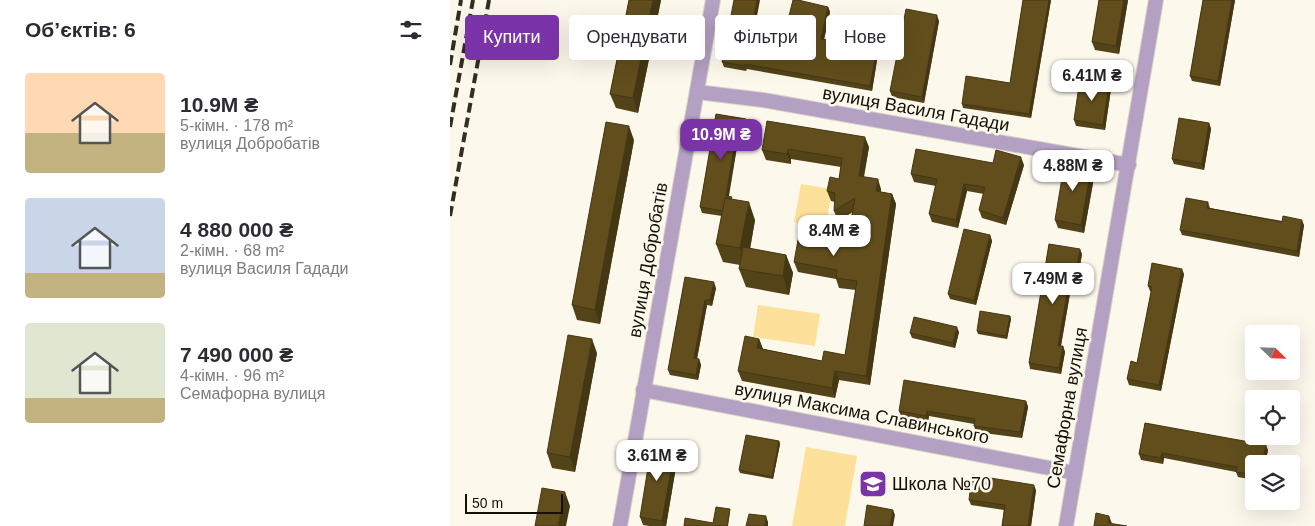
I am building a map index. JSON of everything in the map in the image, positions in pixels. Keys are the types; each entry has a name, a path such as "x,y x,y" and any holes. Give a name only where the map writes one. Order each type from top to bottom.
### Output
{"street":[{"name":"вулиця Добробатів","path":"620,526 713,0"},
{"name":"Семафорна вулиця","path":"1066,526 1156,0"},
{"name":"вулиця Василя Гадади","path":"697,92 763,100 1129,165"},
{"name":"вулиця Максима Славинського","path":"643,390 1074,472"}],"shaded area":[{"path":"801,184 832,189 826,227 794,222"},
{"path":"758,305 820,314 815,346 753,337"},
{"path":"806,447 857,456 845,526 792,526"}],"building":[{"path":"629,0 653,0 650,15 626,15"},
{"path":"734,0 757,0 754,15 731,15"},
{"path":"793,0 828,7 821,39 826,40 826,60 875,60 870,86 745,64 745,66 722,62 722,60 816,60 816,15 789,15"},
{"path":"1023,0 1049,0 1029,114 962,104 966,76 1010,83"},
{"path":"1099,0 1124,0 1116,46 1092,42"},
{"path":"1203,0 1232,0 1218,81 1190,76"},
{"path":"906,9 937,15 922,97 890,91 896,60 904,60 904,19"},
{"path":"617,60 641,60 633,98 610,94"},
{"path":"1080,79 1109,84 1103,125 1074,120"},
{"path":"716,114 746,119 742,137 736,136 726,196 732,197 731,199 725,198 723,211 700,207"},
{"path":"1179,118 1209,123 1202,164 1172,159"},
{"path":"767,121 865,137 859,176 878,179 876,191 892,194 866,376 835,371 832,388 738,371 745,336 759,339 757,348 822,361 824,351 845,355 857,281 836,278 837,270 794,262 798,240 840,248 841,243 847,244 855,198 834,211 835,193 827,191 830,177 839,179 842,158 788,149 787,154 762,150"},
{"path":"606,122 629,126 595,310 572,305"},
{"path":"916,149 993,163 996,150 1021,157 1003,218 979,210 985,187 964,184 956,220 929,214 937,179 911,174"},
{"path":"1065,160 1092,164 1081,225 1055,220"},
{"path":"725,198 749,202 740,248 716,244"},
{"path":"1186,198 1208,202 1207,208 1282,222 1283,216 1302,220 1297,251 1180,230"},
{"path":"964,229 990,235 974,300 948,294"},
{"path":"1049,244 1080,249 1076,272 1071,271 1058,346 1063,346 1059,368 1029,363"},
{"path":"743,247 786,255 783,276 739,269"},
{"path":"1152,263 1182,269 1159,385 1127,379 1131,361 1137,363 1152,287 1148,286"},
{"path":"685,277 714,282 710,300 705,300 694,358 699,359 696,375 668,370"},
{"path":"980,311 1010,316 1006,336 977,331"},
{"path":"914,317 957,327 953,343 910,333"},
{"path":"568,335 592,339 570,457 547,453"},
{"path":"904,380 1026,401 1020,432 974,426 975,419 927,411 926,416 899,411"},
{"path":"1145,423 1245,441 1245,445 1266,445 1264,455 1245,455 1245,474 1236,472 1237,467 1162,453 1161,458 1139,454"},
{"path":"746,435 779,441 772,477 739,470"},
{"path":"652,443 675,447 662,521 640,517"},
{"path":"972,475 1034,485 1028,526 1002,526 1005,505 969,500"},
{"path":"542,488 565,492 558,526 535,526"},
{"path":"867,505 893,510 890,526 864,526"},
{"path":"716,507 730,509 727,526 684,526 685,518 713,523"},
{"path":"1096,513 1109,516 1108,523 1127,526 1094,526"},
{"path":"749,514 766,516 765,526 746,526"}],"railway":[{"path":"450,65 461,0"},
{"path":"450,127 473,0"},
{"path":"450,216 489,0"}],"place":[{"name":"Школа №70","path":"873,484"}]}
